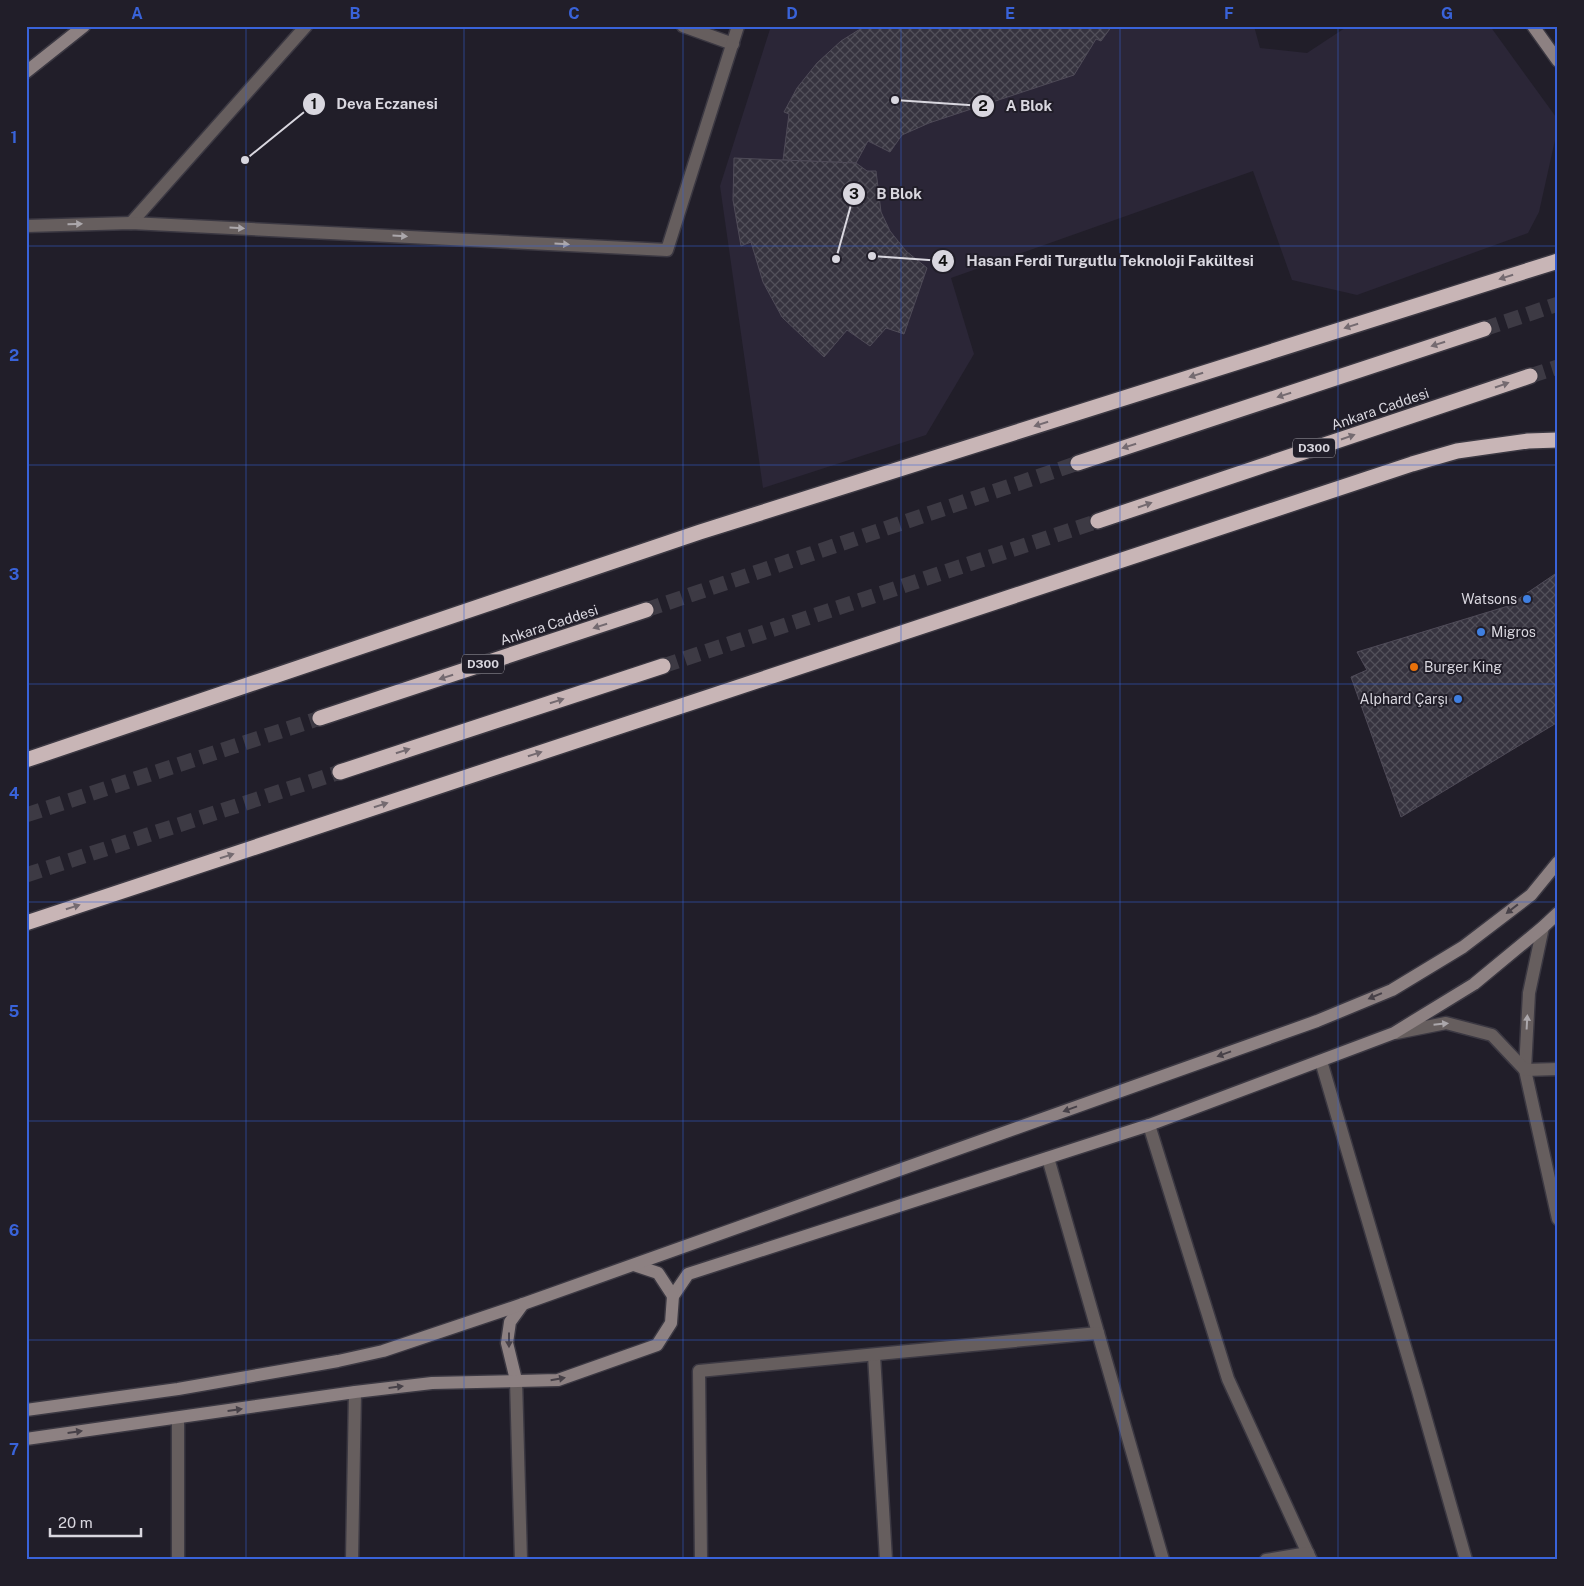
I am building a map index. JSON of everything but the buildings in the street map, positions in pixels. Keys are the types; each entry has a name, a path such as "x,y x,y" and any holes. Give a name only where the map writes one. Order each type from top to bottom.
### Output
{"highway":[{"path":"26,760 700,532 1556,260"},
{"path":"1078,463 1484,329"},
{"name":"Ankara Caddesi","path":"1098,521 1530,376"},
{"path":"26,923 1412,464 1457,451 1528,441 1558,440"},
{"name":"Ankara Caddesi","path":"320,718 646,610"},
{"path":"340,772 663,666"}],"main road":[{"path":"26,72 84,26"},
{"path":"1534,26 1558,61"},
{"path":"1530,895 1558,862"},
{"path":"26,1410 178,1389 338,1361 383,1351 634,1265 1317,1021 1400,985 1463,947 1530,895 1558,867"},
{"path":"26,1439 355,1392 432,1383 558,1380 657,1344 671,1323 673,1296 688,1274 1149,1125 1394,1033 1474,984 1558,913"},
{"path":"634,1265 658,1273 673,1296"},
{"path":"516,1380 507,1343 510,1322 523,1304"}],"street":[{"path":"131,223 306,26"},
{"path":"683,26 733,44"},
{"path":"26,226 131,223 667,250 738,26"},
{"path":"1543,927 1529,993 1525,1070 1558,1219"},
{"path":"1394,1033 1446,1022 1492,1035 1525,1070"},
{"path":"1321,1061 1416,1382 1466,1560"},
{"path":"1525,1070 1558,1068"},
{"path":"1149,1125 1228,1379 1310,1556 1266,1560"},
{"path":"1048,1158 1163,1560"},
{"path":"702,1560 699,1371 1098,1333"},
{"path":"874,1355 886,1560"},
{"path":"516,1380 521,1560"},
{"path":"352,1560 355,1392"},
{"path":"178,1418 178,1560"}],"shaded area":[{"path":"771,26 1254,26 1260,48 1307,53 1348,26 1490,26 1556,117 1555,140 1539,212 1528,233 1357,295 1292,280 1253,171 951,278 974,354 926,435 763,488 720,186"}],"tunnel":[{"path":"1484,329 1558,304"},
{"path":"1530,376 1558,367"},
{"path":"646,610 1078,463"},
{"path":"663,666 1098,521"},
{"path":"26,815 320,718"},
{"path":"26,875 340,772"}],"place":[{"name":"A Blok","path":"895,100"},
{"name":"Deva Eczanesi","path":"245,160"},
{"name":"Hasan Ferdi Turgutlu Teknoloji Fakültesi","path":"872,256"},
{"name":"B Blok","path":"836,259"},
{"name":"Watsons","path":"1527,599"},
{"name":"Migros","path":"1481,632"},
{"name":"Burger King","path":"1414,667"},
{"name":"Alphard Çarşı","path":"1458,699"}]}
